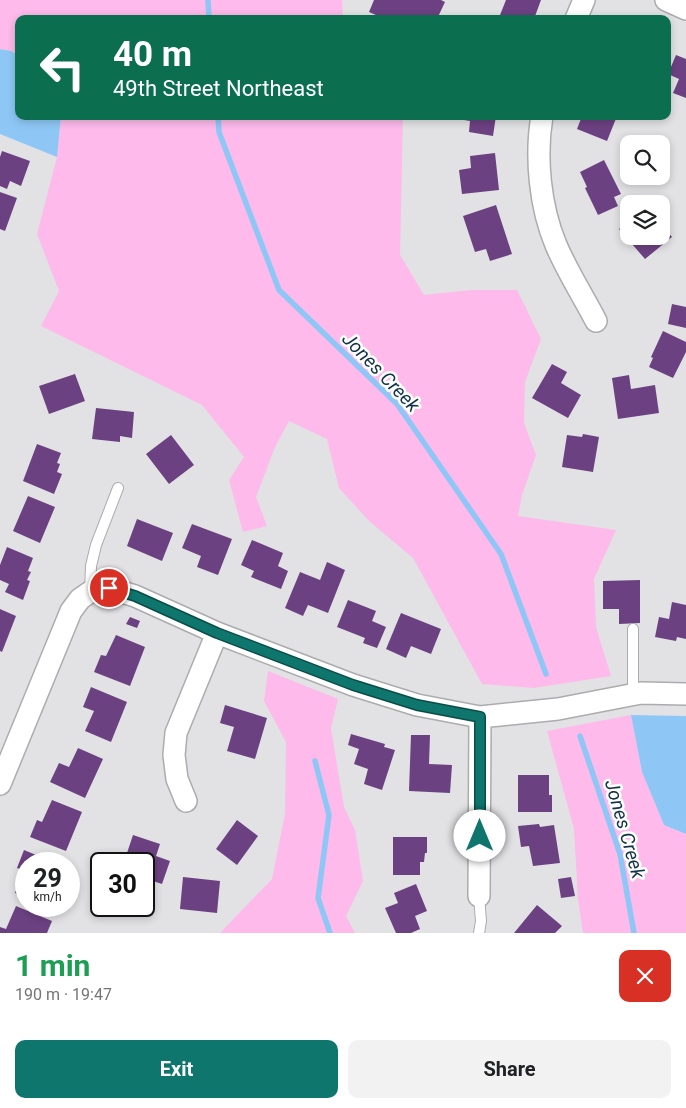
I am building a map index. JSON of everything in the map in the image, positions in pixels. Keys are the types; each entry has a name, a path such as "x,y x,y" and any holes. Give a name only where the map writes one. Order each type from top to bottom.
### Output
{"street":[{"path":"578,15 584,0"},
{"path":"666,0 686,9"},
{"path":"541,120 539,173 544,203 556,245 596,321"},
{"path":"0,784 71,611 80,599 90,592 109,588 135,596 217,633 353,685 417,705 480,717 558,709 640,693 686,694"},
{"path":"186,801 177,778 174,755 176,733 217,633"},
{"path":"479,896 480,717"}],"lane":[{"path":"90,592 91,566 96,545 118,488"},
{"path":"633,629 633,694"},
{"path":"479,896 481,921 479,933"}],"shaded area":[{"path":"0,0 342,0 343,15 15,15 15,54 0,49"},
{"path":"61,120 403,120 400,255 424,295 472,290 517,290 541,339 525,382 524,423 536,455 522,495 518,516 616,530 594,579 596,627 611,676 534,688 482,684 413,558 369,521 339,488 327,439 289,421 275,447 256,497 267,526 243,532 229,480 244,457 202,405 41,326 59,291 37,234 57,157"},
{"path":"268,671 338,699 331,728 344,807 355,830 363,881 346,916 355,933 220,933 272,879 285,814 286,742 264,701"},
{"path":"631,715 642,772 664,825 686,834 686,933 583,933 578,899 574,829 547,731"}],"water":[{"path":"0,49 15,54 15,120 61,120 57,157 0,134"},
{"path":"631,715 686,716 686,834 664,825 642,772"}],"building":[{"path":"374,0 441,0 445,2 439,15 376,15 369,12"},
{"path":"506,0 541,0 535,15 500,15"},
{"path":"676,55 686,59 686,98 673,93 679,79 671,75 671,67"},
{"path":"464,120 495,120 493,136 469,132 470,121"},
{"path":"580,120 615,120 607,141 577,129"},
{"path":"2,151 30,161 21,186 10,181 7,189 0,186 0,157"},
{"path":"495,153 499,190 462,194 459,170 471,168 470,156"},
{"path":"604,160 621,194 614,197 618,206 598,215 585,188 587,187 580,172"},
{"path":"0,192 17,198 5,231 0,229"},
{"path":"496,205 512,254 490,261 486,249 475,252 463,216"},
{"path":"633,245 662,245 645,259"},
{"path":"672,304 686,307 686,328 668,324"},
{"path":"663,331 686,342 686,352 673,378 649,367 653,358 651,357"},
{"path":"552,364 567,372 561,383 581,395 568,418 532,398"},
{"path":"75,374 85,401 49,414 39,386"},
{"path":"629,375 631,389 655,385 659,413 618,419 612,378"},
{"path":"96,408 134,412 132,438 120,436 120,442 92,439"},
{"path":"583,434 599,437 593,472 562,467 567,435 582,437"},
{"path":"171,435 194,465 169,484 146,454"},
{"path":"37,444 61,453 57,463 60,464 57,472 62,474 54,494 23,481"},
{"path":"28,496 55,507 40,543 13,531"},
{"path":"137,519 173,533 162,561 127,546"},
{"path":"192,524 232,539 218,575 197,567 201,556 182,548"},
{"path":"252,540 283,553 278,566 288,571 281,589 251,577 254,571 241,565"},
{"path":"7,547 33,558 28,571 31,572 27,580 30,581 23,600 5,592 9,584 0,580 0,565"},
{"path":"327,562 345,570 328,613 308,605 303,616 285,608 300,572 320,580"},
{"path":"640,580 640,623 619,624 619,609 603,609 603,581"},
{"path":"348,600 376,611 372,621 386,627 377,648 363,643 365,638 337,627"},
{"path":"672,602 686,605 686,639 677,637 676,641 655,637 659,617 669,619"},
{"path":"0,609 16,616 2,652 0,651"},
{"path":"401,613 441,629 431,654 411,646 406,658 386,649"},
{"path":"130,617 140,621 137,628 126,624"},
{"path":"116,635 145,647 130,686 94,672 101,655 106,656"},
{"path":"91,687 127,702 111,742 85,731 94,711 83,707"},
{"path":"225,705 267,718 255,759 227,751 234,727 220,723"},
{"path":"351,734 385,744 384,747 395,750 382,790 364,784 368,769 354,764 359,749 348,745"},
{"path":"411,735 430,735 429,764 452,765 450,793 409,791"},
{"path":"78,748 103,759 85,798 50,782 59,763 69,767"},
{"path":"518,775 549,775 549,795 552,795 552,812 518,812"},
{"path":"52,800 82,812 66,851 30,837 37,820 42,822"},
{"path":"237,820 258,836 237,865 216,849"},
{"path":"539,824 540,827 554,825 560,863 533,866 529,846 521,847 518,826"},
{"path":"133,835 160,844 156,856 170,861 162,884 155,882 155,852 127,852"},
{"path":"393,837 427,837 427,853 425,853 424,862 420,862 420,875 393,875"},
{"path":"183,877 220,881 217,913 180,909"},
{"path":"571,877 575,896 561,898 558,879"},
{"path":"416,884 427,911 415,916 420,929 411,933 396,933 385,908 398,903 394,893"},
{"path":"537,905 562,926 555,933 514,933"},
{"path":"15,908 15,917 42,917 52,921 47,933 0,933 0,927 6,929"}],"waterway":[{"name":"Jones Creek","path":"208,0 209,15"},
{"name":"Jones Creek","path":"218,120 219,132 279,290 397,404 501,554 546,674"},
{"name":"Jones Creek","path":"580,736 620,854 634,933"},
{"path":"315,761 329,815 318,898 330,933"}],"route":[{"path":"109,588 135,596 217,633 353,685 417,705 480,717 480,836"}]}
